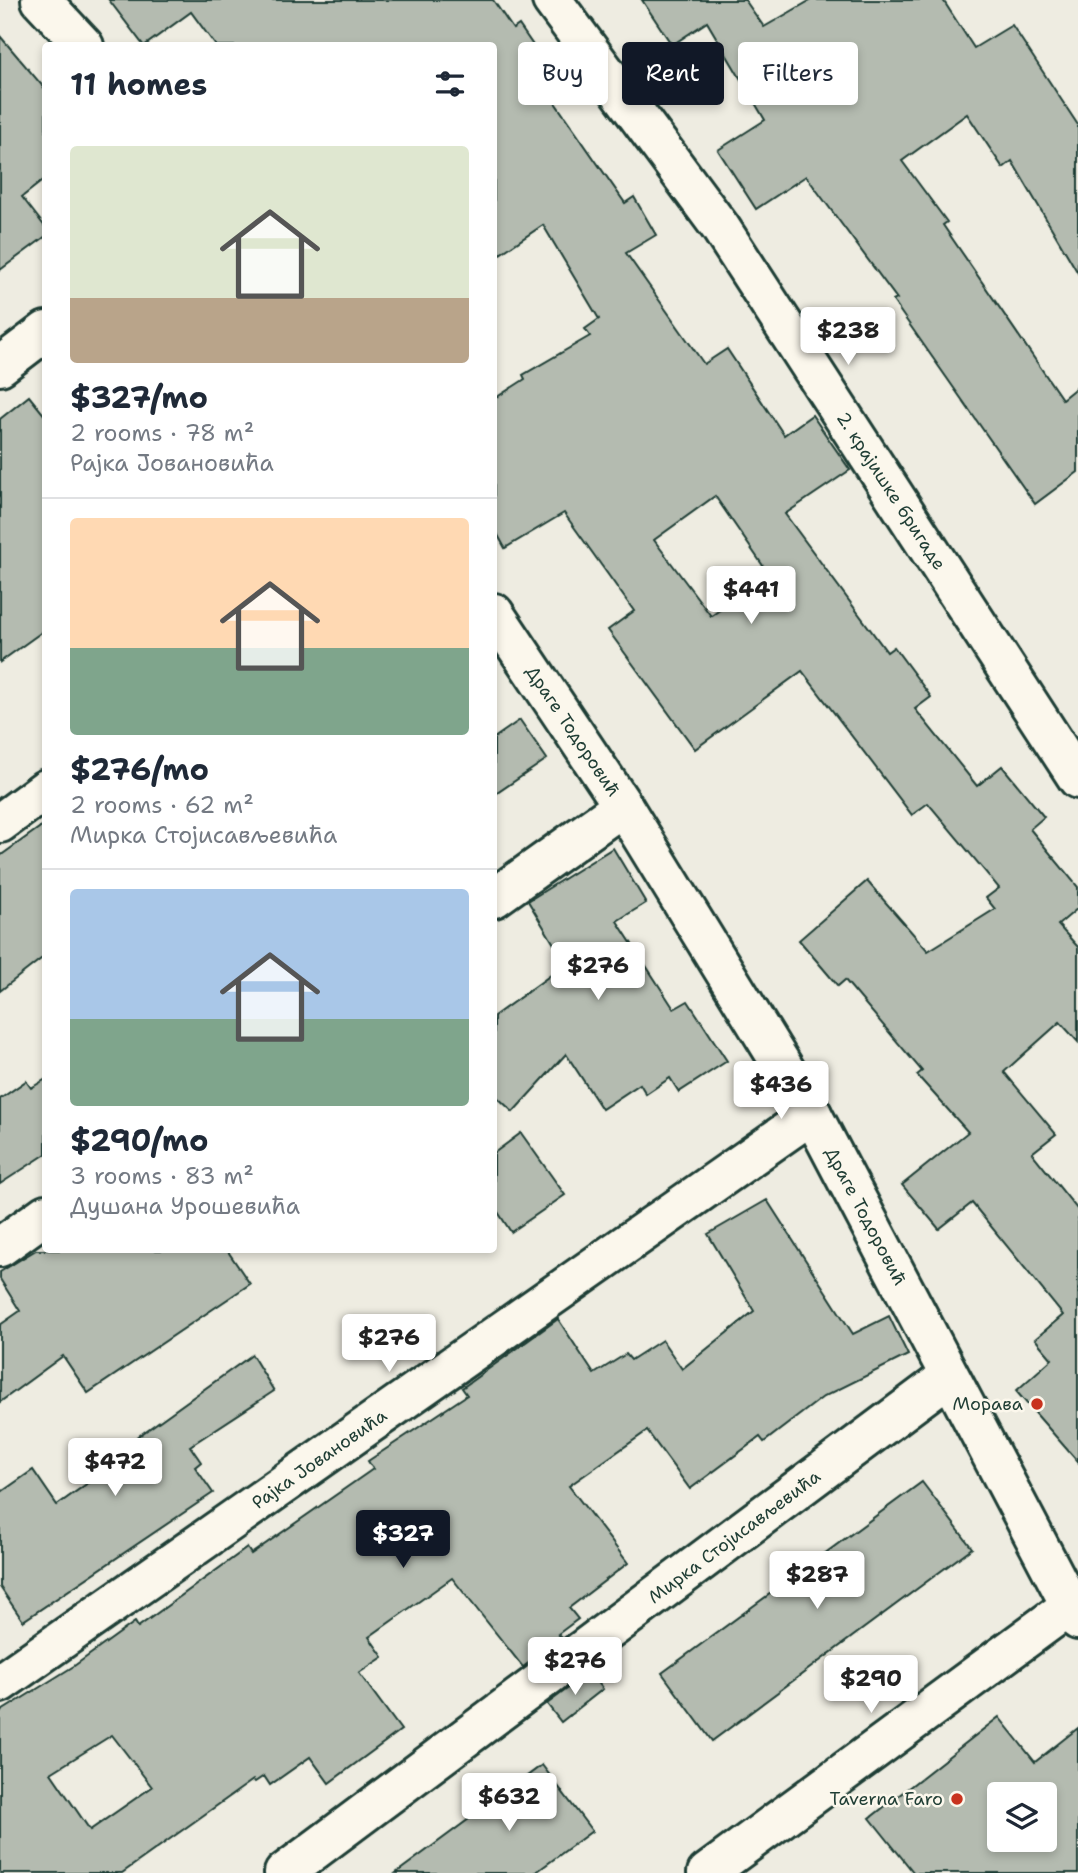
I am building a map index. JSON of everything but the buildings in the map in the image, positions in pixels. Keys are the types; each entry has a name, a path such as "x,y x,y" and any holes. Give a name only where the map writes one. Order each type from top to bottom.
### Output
{"street":[{"path":"41,0 80,42"},
{"name":"2. крајишке бригаде","path":"552,0 720,228 1078,779"},
{"path":"0,366 42,334"},
{"name":"Драге Тодоровић","path":"497,617 623,806 812,1114 1074,1613"},
{"path":"0,823 42,792"},
{"path":"497,896 623,806"},
{"name":"Рајка Јовановића","path":"0,1683 812,1114"},
{"path":"0,1247 42,1217"},
{"name":"Мирка Стојисављевића","path":"284,1873 948,1377"},
{"path":"707,1873 1074,1613"}],"place":[{"name":"Морава","path":"1037,1404"},
{"name":"Taverna Faro","path":"957,1799"}]}
